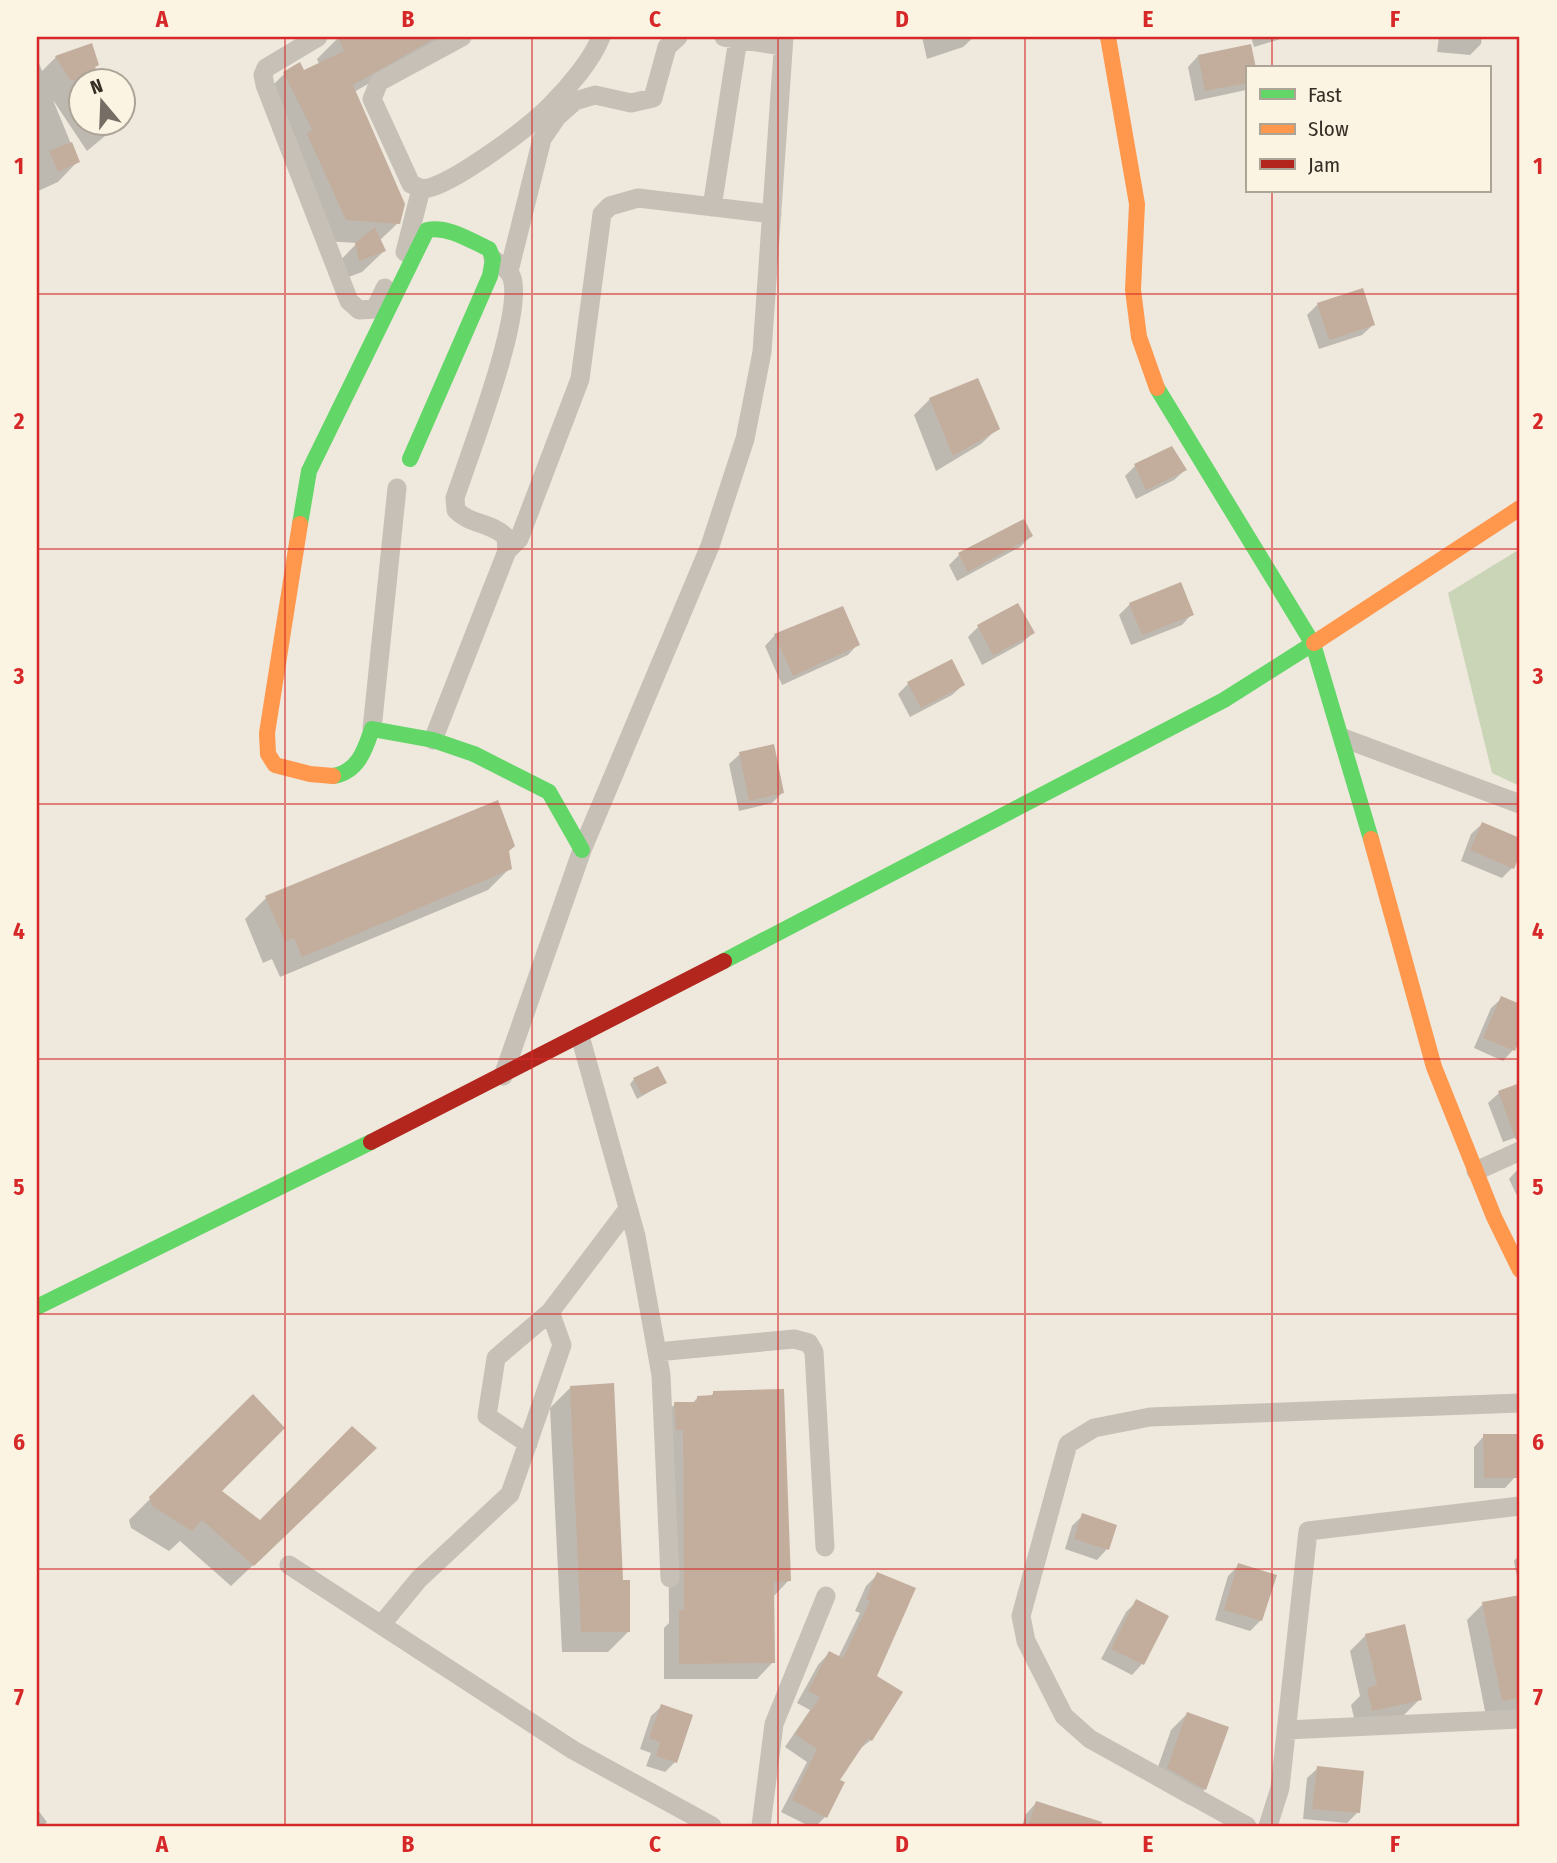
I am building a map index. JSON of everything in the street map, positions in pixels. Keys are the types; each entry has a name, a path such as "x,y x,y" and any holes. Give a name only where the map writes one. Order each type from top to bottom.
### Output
{"street":[{"path":"318,37 266,68 263,75 349,301 359,310 375,309 405,252 421,189"},
{"path":"462,37 379,82 373,90 372,99 411,184 421,189 432,187 454,175 527,127 562,93 601,37"},
{"path":"410,459 490,276 501,265 542,139 557,117 575,101 595,95 631,103 653,98 667,47 678,37"},
{"path":"1108,37 1137,204 1133,290 1139,337 1158,391 1313,644 1343,738 1434,1067 1520,1270"},
{"path":"503,1076 582,850 710,546 745,439 762,352 784,41 731,38 712,207"},
{"path":"507,551 519,540 580,379 602,214 610,206 638,198 772,214"},
{"path":"397,488 372,729 358,764 348,772 327,779 275,765 268,754 267,733 309,471 427,230 449,230 489,249 513,281 508,337 455,498 456,510 464,519 499,530 506,537 507,551 432,740"},
{"path":"37,1307 503,1076 1224,700 1520,508"},
{"path":"372,729 432,740 474,754 549,792 582,850"},
{"path":"1343,738 1520,804"},
{"path":"580,1036 628,1209 661,1375 670,1577"},
{"path":"1476,1171 1520,1151"},
{"path":"528,1444 487,1416 496,1358 550,1312 628,1209"},
{"path":"381,1625 419,1579 510,1494 562,1345 550,1312"},
{"path":"657,1352 794,1339 809,1343 814,1352 825,1547"},
{"path":"1247,1826 1090,1739 1064,1716 1050,1693 1026,1641 1021,1616 1068,1444 1094,1428 1150,1417 1520,1403"},
{"path":"1268,1826 1280,1788 1308,1531 1520,1506"},
{"path":"289,1565 573,1750 712,1826"},
{"path":"761,1826 774,1724 826,1596"},
{"path":"1286,1730 1520,1719"}],"green space":[{"path":"1520,549 1520,786 1492,773 1448,593"}],"building":[{"path":"338,37 437,37 353,85 405,204 400,224 346,220 307,134 312,129 283,72 300,62 304,70 344,51"},
{"path":"92,43 99,65 66,66 66,74 55,56"},
{"path":"1251,44 1256,66 1246,66 1246,83 1205,91 1198,55"},
{"path":"72,142 80,162 58,172 49,151"},
{"path":"375,227 386,251 359,261 355,243"},
{"path":"1363,288 1375,325 1329,340 1317,303"},
{"path":"978,378 1000,429 953,456 929,398"},
{"path":"1172,446 1187,470 1146,490 1134,464"},
{"path":"1024,519 1033,536 968,572 958,553"},
{"path":"1181,582 1194,615 1142,635 1129,603"},
{"path":"1018,603 1035,633 993,655 977,625"},
{"path":"843,606 860,645 793,676 774,634"},
{"path":"952,659 965,685 921,708 907,682"},
{"path":"774,744 784,793 749,801 739,752"},
{"path":"498,800 515,846 509,851 512,869 302,957 294,938 285,942 265,896"},
{"path":"1482,822 1520,838 1520,854 1514,869 1470,850"},
{"path":"1501,996 1520,1004 1520,1039 1515,1051 1483,1038"},
{"path":"658,1066 667,1083 642,1095 633,1078"},
{"path":"1520,1083 1520,1139 1516,1140 1498,1091"},
{"path":"614,1383 623,1580 630,1580 630,1632 581,1632 570,1386"},
{"path":"784,1389 791,1581 774,1582 775,1663 679,1664 679,1610 684,1610 683,1430 676,1430 674,1402 697,1402 697,1396 713,1395 713,1391"},
{"path":"253,1394 285,1428 222,1491 260,1520 352,1426 377,1448 254,1566 202,1520 192,1531 152,1506 149,1497"},
{"path":"1483,1434 1517,1434 1517,1478 1484,1478"},
{"path":"1082,1513 1117,1525 1109,1550 1074,1539"},
{"path":"1238,1563 1277,1575 1262,1621 1224,1610"},
{"path":"877,1572 916,1588 877,1676 903,1692 872,1741 868,1738 840,1780 845,1782 827,1818 792,1800 817,1749 795,1734 820,1697 808,1691 829,1651 843,1658 870,1601 866,1599"},
{"path":"1520,1595 1520,1698 1502,1701 1482,1602"},
{"path":"1136,1599 1169,1616 1144,1665 1111,1649"},
{"path":"1405,1624 1422,1700 1372,1711 1367,1688 1377,1685 1365,1634"},
{"path":"661,1704 693,1715 677,1763 656,1756 660,1742 649,1738"},
{"path":"1187,1712 1229,1727 1206,1790 1167,1768"},
{"path":"1317,1766 1364,1771 1360,1813 1312,1809"},
{"path":"1036,1801 1102,1822 1101,1826 1028,1826"}],"traffic: fast":[{"path":"300,524 309,471 427,230 443,230 489,249 493,259 490,276 410,459"},
{"path":"1157,388 1313,644 1371,839"},
{"path":"724,961 1224,700 1314,643"},
{"path":"333,776 349,770 359,759 372,729 433,740 474,754 549,792 582,850"},
{"path":"37,1307 371,1142"}],"traffic: slow":[{"path":"1108,37 1137,204 1133,290 1139,337 1157,388"},
{"path":"1314,643 1520,508"},
{"path":"300,524 267,733 268,754 275,765 310,774 333,776"},
{"path":"1371,839 1434,1067 1494,1217 1520,1270"}],"traffic: jam":[{"path":"371,1142 724,961"}]}
